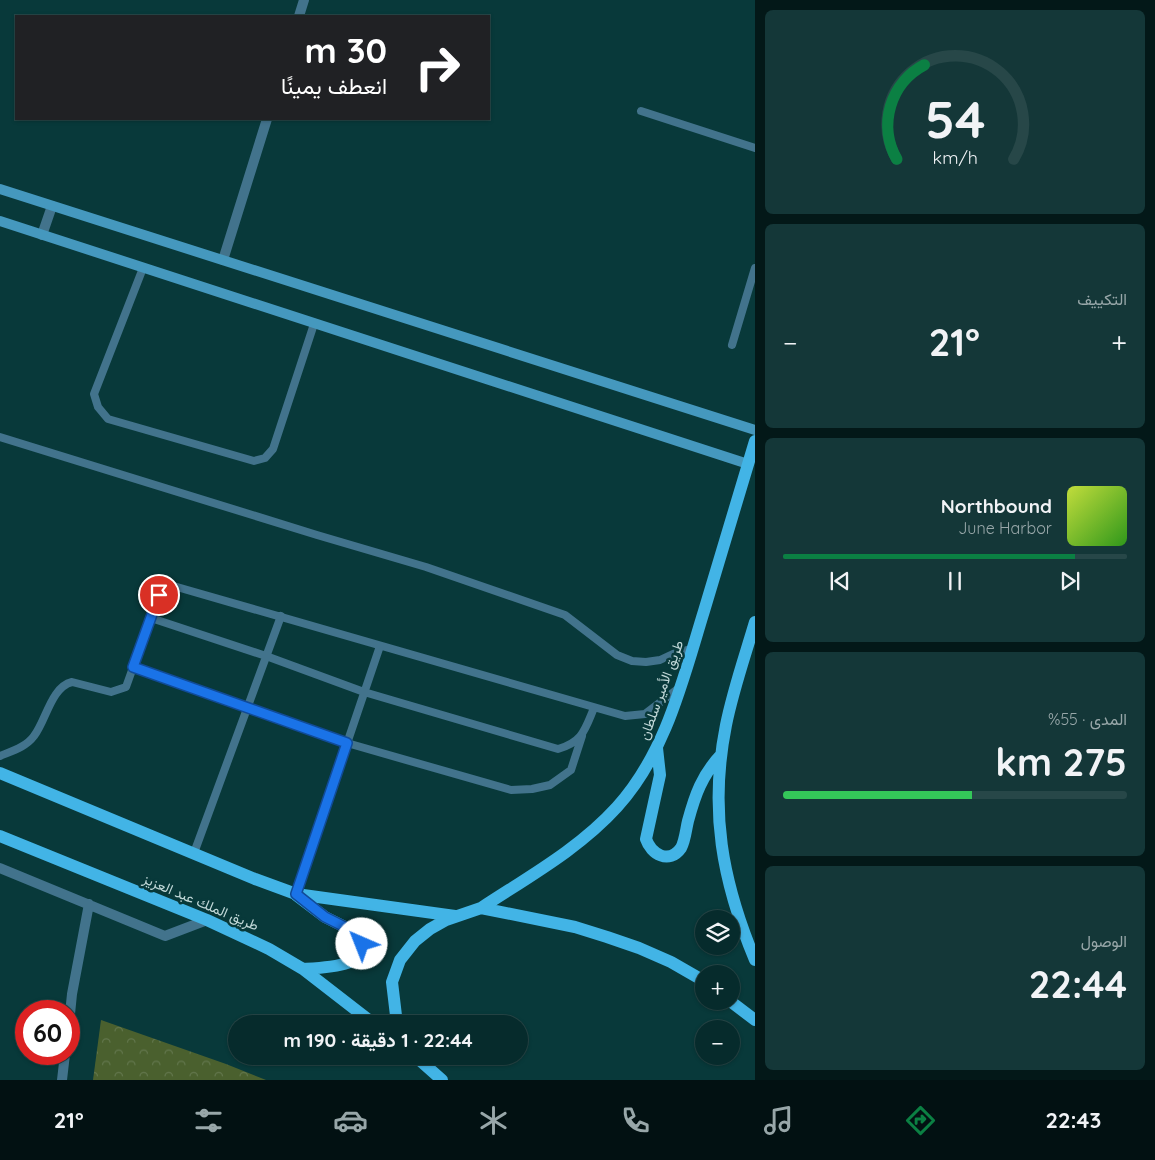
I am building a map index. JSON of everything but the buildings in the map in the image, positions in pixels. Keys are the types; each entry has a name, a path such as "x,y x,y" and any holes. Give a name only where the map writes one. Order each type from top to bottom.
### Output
{"main road":[{"name":"طريق الأمير سلطان","path":"481,908 566,852 593,831 618,806 639,778 657,748 681,687 755,441"},
{"path":"755,622 734,694 721,756 719,804 720,836 727,876 737,915 755,960"},
{"path":"657,748 660,775 646,838 649,848 656,854 666,856 675,854 682,846 698,786 706,772 721,756"},
{"path":"0,774 255,879 296,894 455,916"},
{"name":"طريق الملك عبد العزيز","path":"0,836 207,920 269,949 302,969 362,1015"},
{"path":"296,894 325,917 359,934 362,944 361,953 354,961 336,966 302,969"},
{"path":"396,1015 392,982 400,960 414,941 446,920 481,908 575,927 607,937 671,962 695,976"},
{"path":"740,1009 755,1020"},
{"path":"424,1065 442,1080"}],"street":[{"path":"299,15 304,0"},
{"path":"222,260 267,120"},
{"path":"0,189 755,430"},
{"path":"42,235 52,206"},
{"path":"0,221 748,464"},
{"path":"0,868 165,936 207,920"},
{"path":"73,1000 89,904"},
{"path":"62,1080 64,1065"}],"lane":[{"path":"641,111 755,148"},
{"path":"144,268 94,394 98,407 108,419 254,461 265,458 273,449 314,324"},
{"path":"732,345 755,268"},
{"path":"0,437 426,567 565,615 617,655 632,662 660,660 675,653 692,649"},
{"path":"0,756 18,749 34,736 56,695 67,683 72,682 111,692 126,687 159,595 165,586 170,584 625,716 645,714 681,687"},
{"path":"194,853 281,616"},
{"path":"151,618 266,656 364,692 558,749 569,746 582,736"},
{"path":"296,894 380,646"},
{"path":"133,667 347,743 511,790 532,789 550,785 571,770 582,736 594,708"}],"green space":[{"path":"101,1020 266,1080 93,1080"}],"route":[{"path":"159,595 133,667 347,743 296,894 325,917 359,934 362,944"}]}
